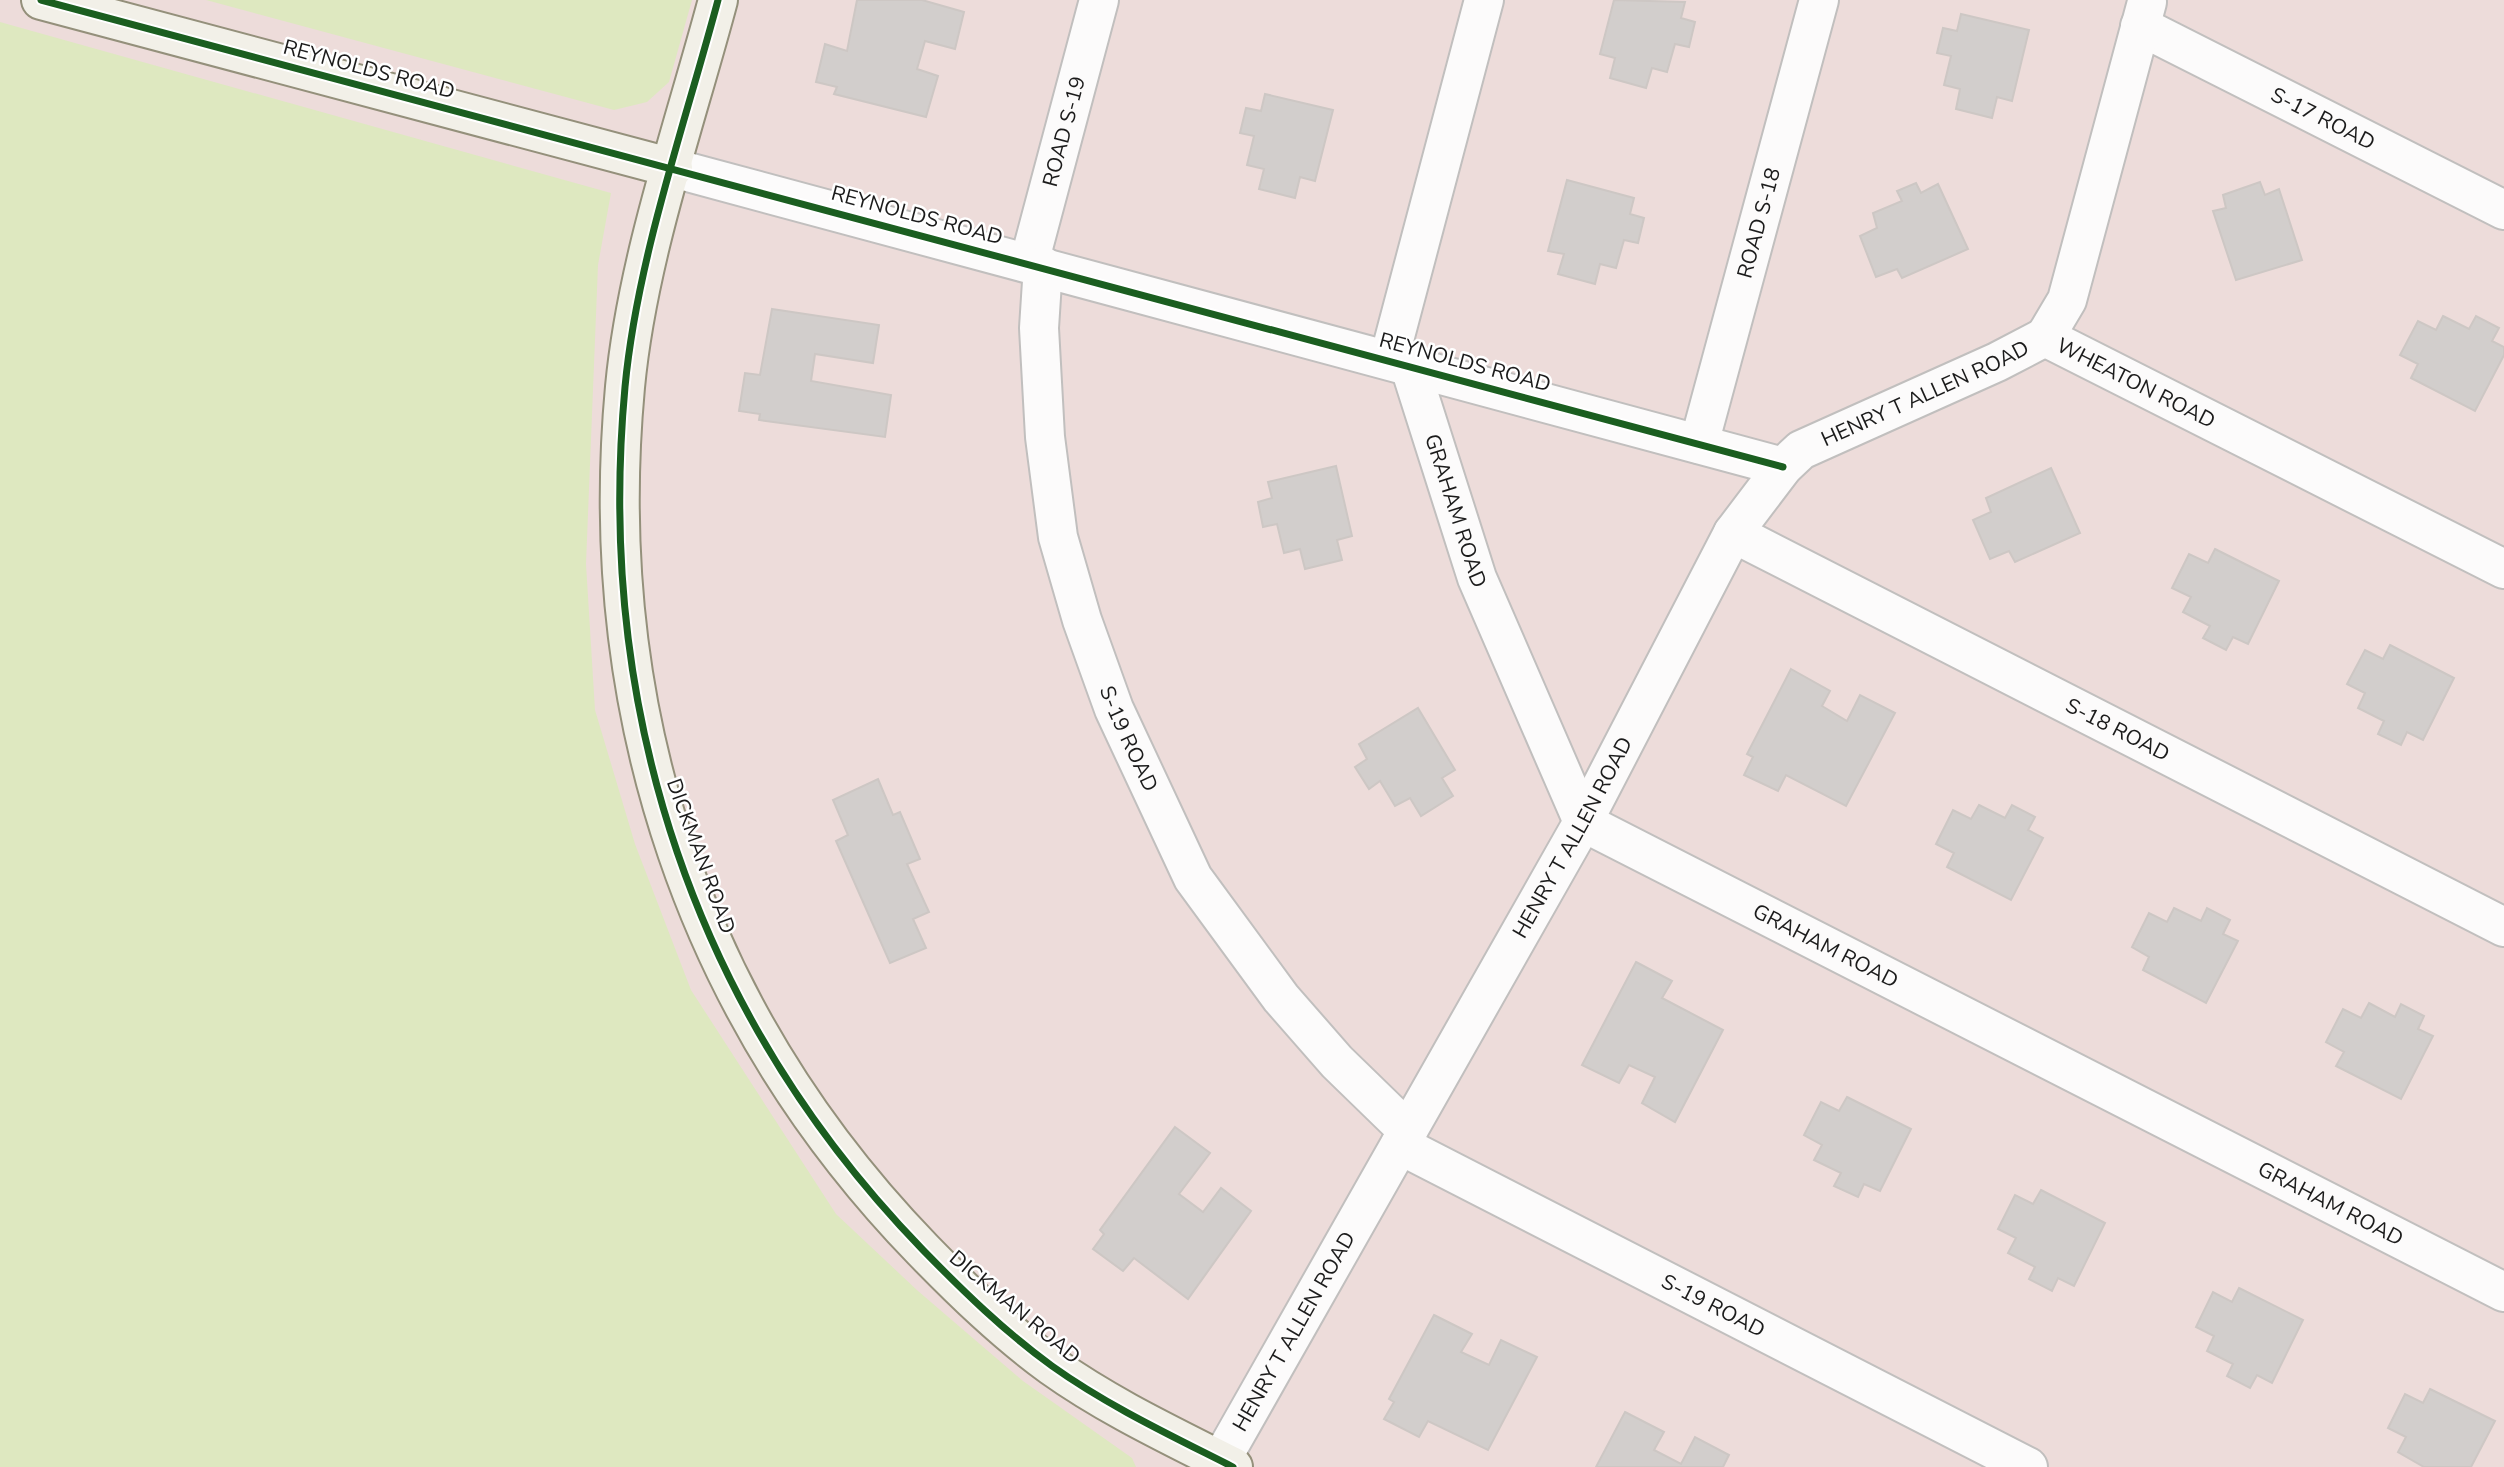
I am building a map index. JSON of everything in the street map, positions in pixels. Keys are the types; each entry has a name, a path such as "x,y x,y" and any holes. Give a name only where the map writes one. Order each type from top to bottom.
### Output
{"street":[{"name":"REYNOLDS ROAD","path":"41,0 1783,467"},
{"name":"DICKMAN ROAD","path":"718,0 644,273 625,383 618,493 622,604 638,713 665,821 704,924 752,1024 813,1121 884,1210 964,1292 1052,1366 1224,1465"},
{"name":"ROAD S-19","path":"1036,265 1099,0"},
{"path":"1399,362 1484,0"},
{"name":"ROAD S-18","path":"1699,444 1819,0"},
{"name":"S-17 ROAD","path":"2144,13 2504,210"},
{"name":"WHEATON ROAD","path":"2144,13 2067,300 2045,337 2504,569"},
{"name":"S-19 ROAD","path":"1036,265 1045,438 1058,537 1082,620 1114,709 1193,878 1281,998 1404,1138 2028,1467"},
{"name":"HENRY T ALLEN ROAD","path":"1224,1465 1404,1138 1583,822 1733,533 1783,467 1801,450 1997,362 2045,337"},
{"name":"GRAHAM ROAD","path":"1399,362 1477,578 1583,822 2504,1292"},
{"name":"S-18 ROAD","path":"1733,533 2504,928"}],"shaded area":[{"path":"0,0 2504,0 2504,1467 0,1467"}],"green space":[{"path":"206,0 692,0 669,82 647,102 614,110"},
{"path":"0,22 611,193 598,265 586,564 595,710 635,844 691,990 836,1214 918,1291 1023,1381 1132,1458 1136,1467 0,1467"}],"building":[{"path":"857,0 922,0 964,12 955,49 925,41 917,69 938,76 926,117 834,94 837,87 816,82 825,44 847,51"},
{"path":"1614,0 1685,2 1681,18 1695,22 1689,47 1675,44 1667,72 1652,68 1646,88 1610,78 1615,58 1600,54"},
{"path":"1961,14 2029,30 2012,101 1997,97 1992,118 1956,109 1960,89 1944,85 1951,56 1937,53 1943,28 1957,31"},
{"path":"1265,94 1333,110 1315,181 1300,177 1295,198 1259,189 1264,169 1247,165 1254,136 1240,133 1246,108 1261,111"},
{"path":"1567,180 1634,198 1630,214 1644,218 1638,243 1624,240 1616,268 1600,264 1595,284 1558,274 1564,254 1548,251"},
{"path":"2260,182 2265,195 2279,189 2302,260 2236,280 2213,211 2226,208 2223,195"},
{"path":"1916,183 1921,193 1938,184 1968,249 1902,278 1897,269 1876,277 1860,236 1877,228 1873,213 1902,201 1897,191"},
{"path":"772,309 879,325 873,363 815,354 811,381 891,395 885,437 759,420 760,414 739,411 745,373 760,375"},
{"path":"2443,316 2469,329 2476,316 2499,328 2492,341 2504,347 2504,355 2475,411 2411,378 2418,364 2400,355 2418,321 2436,330"},
{"path":"1336,466 1352,536 1337,540 1342,560 1305,569 1300,549 1284,553 1277,524 1263,527 1258,502 1272,498 1268,482"},
{"path":"2051,468 2080,533 2015,562 2009,551 1990,559 1973,520 1991,512 1986,498"},
{"path":"2215,549 2279,581 2248,644 2233,637 2226,650 2203,638 2210,626 2183,612 2191,597 2172,588 2189,554 2208,563"},
{"path":"2390,645 2454,678 2423,740 2407,732 2401,745 2378,734 2384,721 2358,708 2365,693 2347,684 2365,650 2383,659"},
{"path":"1791,669 1830,691 1822,706 1847,721 1860,695 1895,713 1846,806 1786,775 1778,791 1744,775 1753,757 1747,754"},
{"path":"1418,708 1455,770 1442,778 1453,796 1421,816 1410,798 1395,806 1380,781 1369,789 1355,767 1367,759 1359,744"},
{"path":"878,779 893,815 900,812 920,859 907,864 929,912 913,919 926,948 890,963 836,841 848,835 833,800"},
{"path":"1979,805 2005,818 2012,805 2035,817 2028,830 2043,838 2011,900 1947,867 1954,853 1936,844 1953,810 1971,819"},
{"path":"2174,908 2201,921 2207,908 2230,920 2223,934 2238,941 2206,1003 2143,970 2149,957 2132,947 2149,913 2167,922"},
{"path":"1636,962 1672,981 1662,998 1723,1030 1675,1122 1642,1103 1655,1077 1629,1065 1619,1083 1582,1065"},
{"path":"2369,1003 2395,1017 2401,1004 2424,1016 2418,1029 2433,1036 2401,1099 2336,1066 2344,1052 2326,1042 2343,1009 2361,1018"},
{"path":"1847,1097 1911,1129 1880,1191 1864,1184 1858,1197 1834,1186 1841,1173 1814,1160 1822,1145 1804,1135 1821,1102 1839,1111"},
{"path":"1175,1127 1210,1153 1179,1194 1203,1212 1221,1188 1251,1211 1188,1299 1134,1258 1123,1271 1093,1249 1104,1234 1100,1230"},
{"path":"2041,1190 2105,1223 2074,1286 2058,1278 2052,1291 2029,1279 2035,1267 2008,1253 2016,1238 1998,1229 2015,1195 2033,1204"},
{"path":"2239,1288 2303,1320 2272,1383 2257,1375 2250,1388 2227,1376 2233,1364 2207,1351 2214,1336 2196,1327 2213,1292 2232,1302"},
{"path":"1434,1315 1472,1334 1461,1352 1489,1365 1501,1340 1537,1357 1488,1450 1428,1421 1419,1437 1384,1419 1394,1402 1389,1399"},
{"path":"2430,1389 2495,1421 2471,1467 2424,1467 2398,1452 2406,1437 2388,1428 2405,1394 2423,1403"},
{"path":"1625,1412 1664,1432 1654,1450 1681,1464 1695,1437 1729,1455 1723,1467 1596,1467"}],"cycle path":[{"path":"41,0 1783,467"},
{"path":"718,0 651,241 631,339 625,387 620,508 627,626 646,741 677,852 721,959 776,1062 844,1159 923,1250 985,1311 1073,1381 1233,1467"}]}
